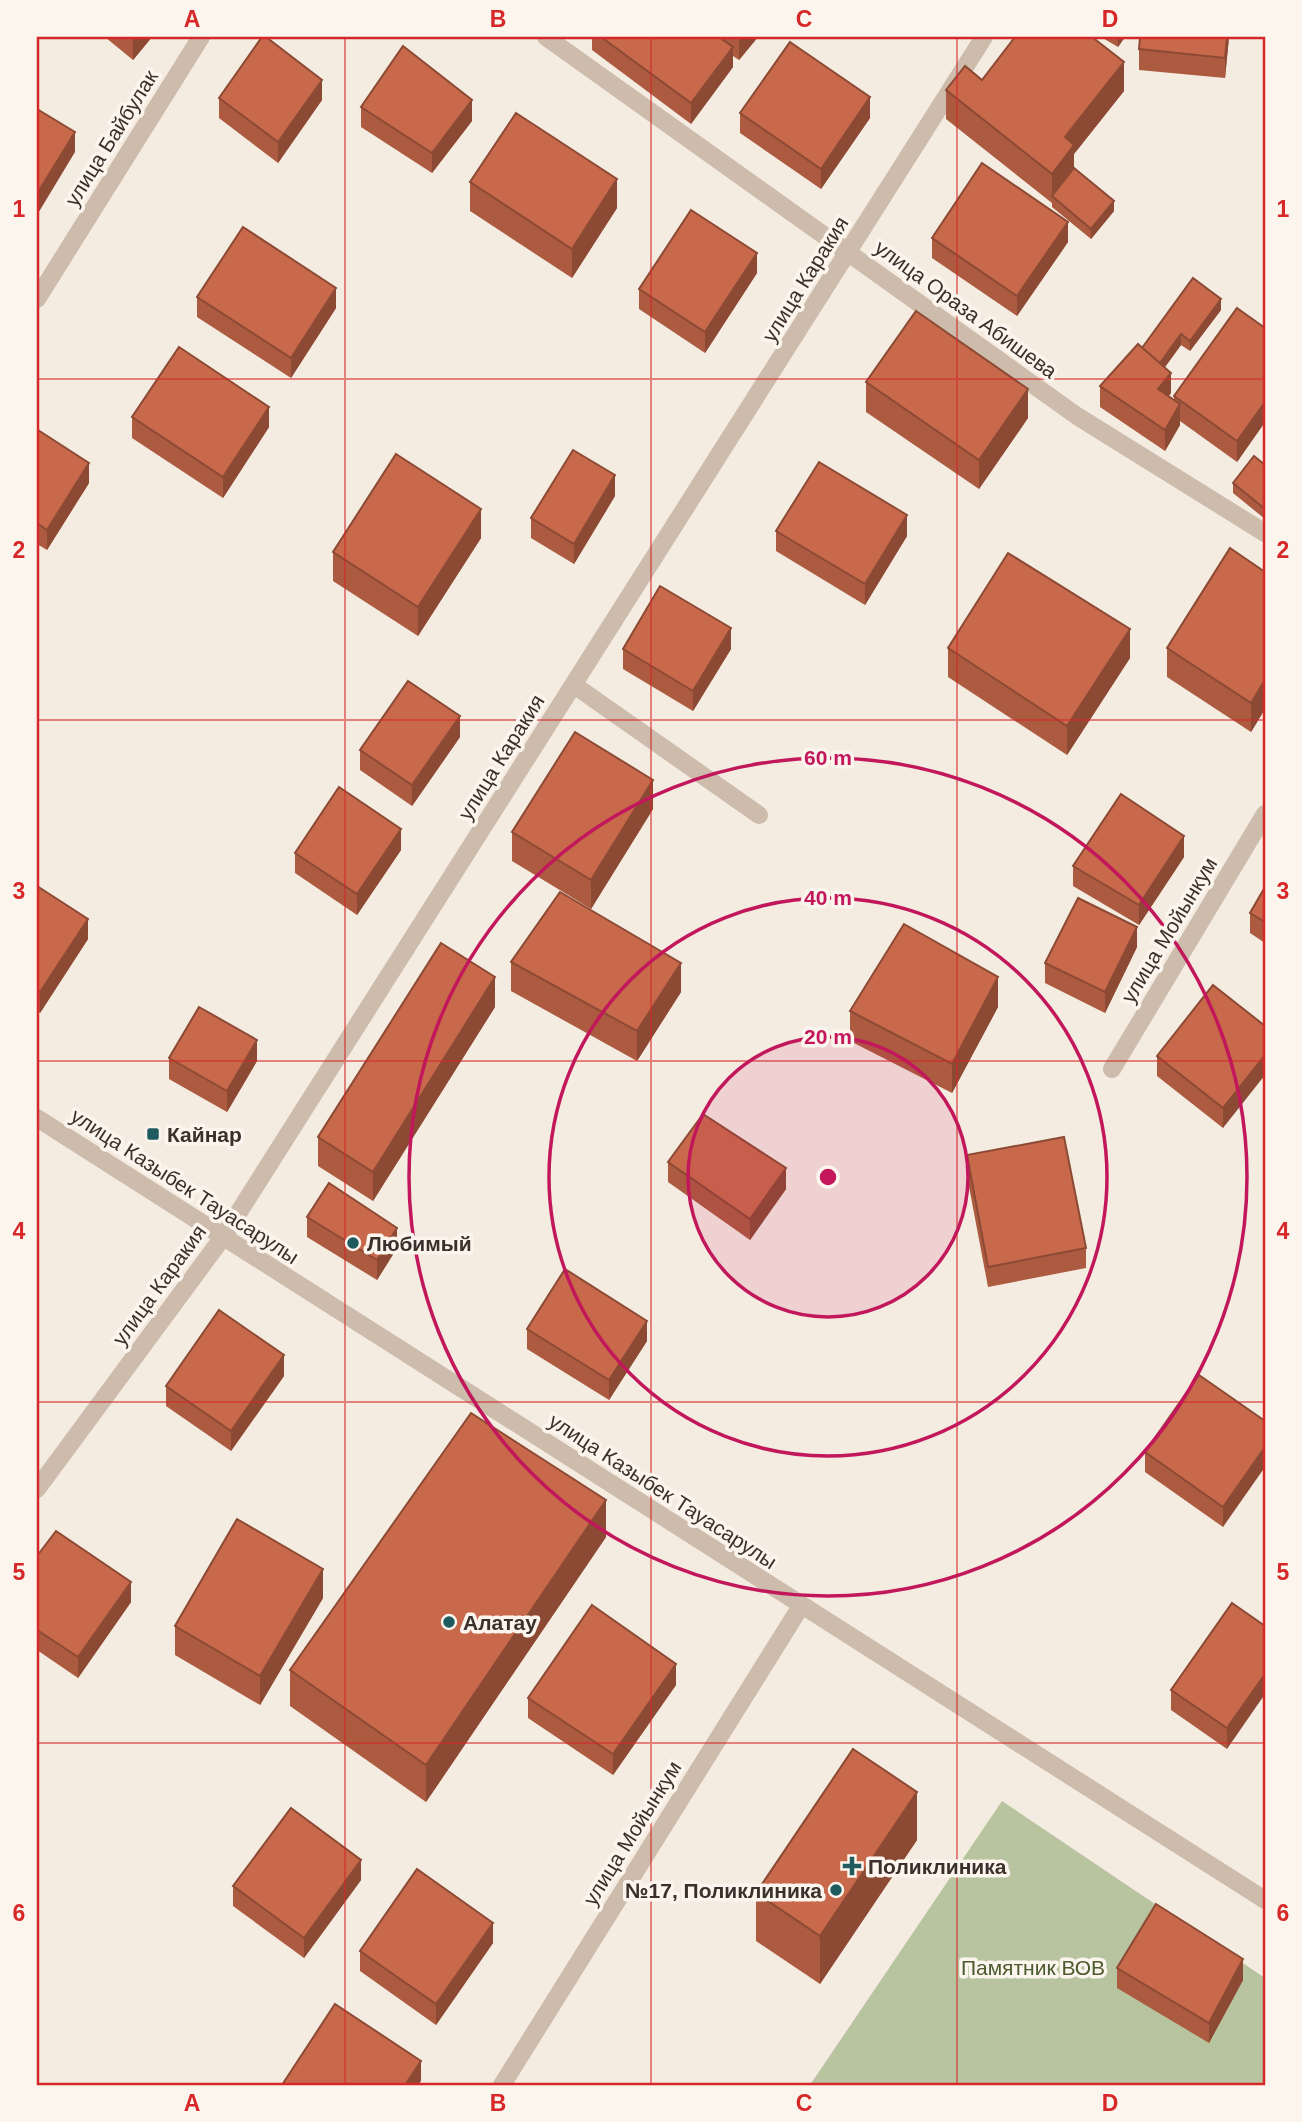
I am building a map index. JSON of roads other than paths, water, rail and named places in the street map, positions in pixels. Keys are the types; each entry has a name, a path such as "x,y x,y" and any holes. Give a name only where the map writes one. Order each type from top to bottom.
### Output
{"street":[{"name":"улица Байбулак","path":"37,299 201,37"},
{"name":"улица Ораза Абишева","path":"546,37 1077,416 1265,533"},
{"name":"улица Каракия","path":"37,1489 223,1237 984,37"},
{"path":"573,685 759,815"},
{"name":"улица Мойынкум","path":"1112,1069 1265,814"},
{"name":"улица Казыбек Тауасарулы","path":"37,1118 1265,1900"},
{"name":"улица Мойынкум","path":"502,2085 801,1606"}],"place":[{"name":"Кайнар","path":"153,1134"},
{"name":"Любимый","path":"353,1243"},
{"name":"Алатау","path":"449,1622"},
{"name":"Поликлиника","path":"852,1866"},
{"name":"№17, Поликлиника","path":"836,1890"}],"park label":[{"name":"Памятник ВОВ","path":"1033,1967"}]}
